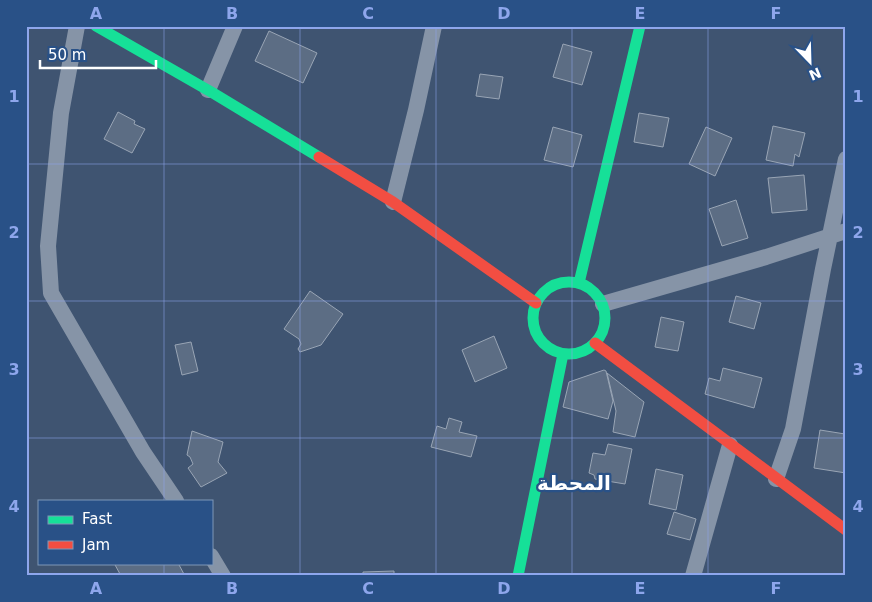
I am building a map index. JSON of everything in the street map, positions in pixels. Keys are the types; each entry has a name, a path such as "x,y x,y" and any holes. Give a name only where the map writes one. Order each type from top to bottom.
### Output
{"street":[{"path":"77,26 62,114 48,246 50,293 143,452 175,500"},
{"path":"96,26 208,90 393,202 536,303"},
{"path":"208,90 235,26"},
{"path":"393,202 416,110 434,26"},
{"path":"579,283 640,26"},
{"path":"776,479 793,430 823,269 838,233 846,159"},
{"path":"603,304 766,257 838,233"},
{"path":"566,282 579,283 594,291 603,304 606,318 603,332 596,343 586,350 575,354 563,354 550,350 540,341 534,329 532,316 536,303 543,292 554,285 566,282"},
{"path":"596,343 846,530"},
{"path":"518,576 563,354"},
{"path":"693,576 730,445"},
{"path":"212,558 224,576"}],"building":[{"path":"269,31 317,53 303,83 255,61"},
{"path":"563,44 592,52 582,85 553,77"},
{"path":"480,74 503,77 499,99 476,96"},
{"path":"118,112 135,121 134,124 145,129 132,153 104,139"},
{"path":"639,113 669,118 663,147 634,142"},
{"path":"773,126 805,133 799,157 795,154 793,166 766,160"},
{"path":"553,127 582,135 573,167 544,160"},
{"path":"706,127 732,138 715,176 689,164"},
{"path":"804,175 807,210 772,213 768,178"},
{"path":"736,200 748,238 722,246 709,209"},
{"path":"310,291 343,314 321,345 300,352 298,349 301,344 299,339 284,329"},
{"path":"736,296 761,303 754,329 729,322"},
{"path":"661,317 684,322 678,351 655,347"},
{"path":"494,336 507,368 475,382 462,350"},
{"path":"191,342 198,371 182,375 175,345"},
{"path":"723,368 762,378 754,408 705,394 709,378 720,381"},
{"path":"604,370 606,371 613,401 608,419 563,407 569,382"},
{"path":"607,373 644,402 635,437 613,432 616,411"},
{"path":"449,418 462,422 459,432 477,436 471,457 431,447 437,426 446,429"},
{"path":"820,430 845,434 846,473 814,468"},
{"path":"192,431 223,442 218,462 227,473 201,487 188,468 193,464 187,455"},
{"path":"608,444 632,449 625,484 595,479 594,475 589,473 593,453 605,455"},
{"path":"656,469 683,475 676,510 649,504"},
{"path":"674,512 696,519 690,540 667,534"},
{"path":"115,564 179,564 185,576 117,576 120,574"},
{"path":"394,571 394,576 363,576 363,572"}],"traffic: fast":[{"path":"96,26 319,157"},
{"path":"579,283 640,26"},
{"path":"576,282 595,292 603,304 605,318 603,332 595,344 583,352 562,354 543,344 535,332 533,311 543,292 555,284 576,282"},
{"path":"518,576 563,354"}],"traffic: jam":[{"path":"319,157 393,202 536,303"},
{"path":"595,343 846,530"}],"district":[{"name":"المحطة","path":"574,483"}]}
